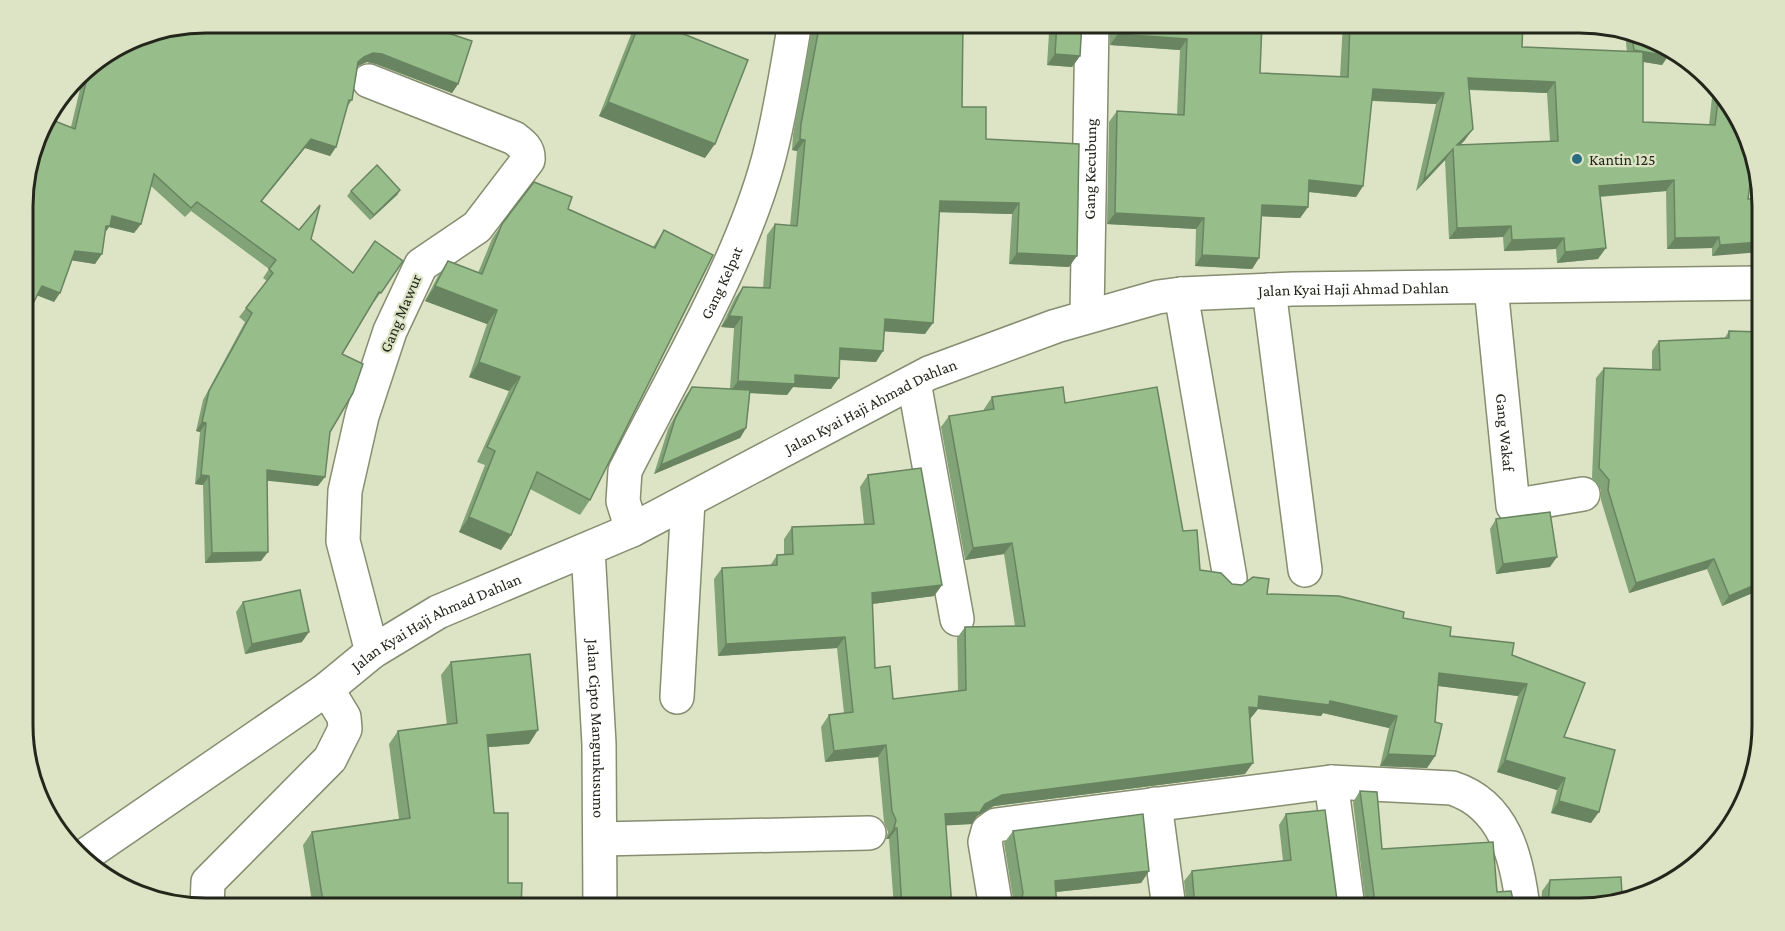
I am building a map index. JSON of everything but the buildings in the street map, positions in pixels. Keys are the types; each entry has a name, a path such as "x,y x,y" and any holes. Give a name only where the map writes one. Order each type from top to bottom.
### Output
{"street":[{"name":"Gang Kelpat","path":"632,530 623,501 625,471 725,272 748,216 767,162 793,33"},
{"name":"Gang Kecubung","path":"1088,316 1092,33"},
{"name":"Gang Mawur","path":"369,81 514,138 526,148 528,155 528,160 477,227 421,265 390,331 362,416 345,491 343,541 372,652"},
{"name":"Jalan Kyai Haji Ahmad Dahlan","path":"89,852 327,689 372,652 438,612 632,530 929,373 1088,316 1158,297 1181,294 1269,290 1752,283"},
{"name":"Gang Wakaf","path":"1491,287 1513,506 1582,494"},
{"path":"1269,290 1305,570"},
{"path":"1181,294 1230,578"},
{"path":"914,382 957,619"},
{"path":"677,697 688,501"},
{"name":"Jalan Cipto Mangunkusumo","path":"588,549 601,839 600,898"},
{"path":"207,898 208,882 330,759 345,729 344,717 327,689"},
{"path":"1331,782 1347,898"},
{"path":"994,898 985,842 991,827 1014,822 1331,782 1452,788 1469,793 1481,802 1502,831 1519,874 1521,898"},
{"path":"1155,804 1168,898"},
{"path":"601,839 869,833"}],"place":[{"name":"Kantin 125","path":"1577,159"}]}
